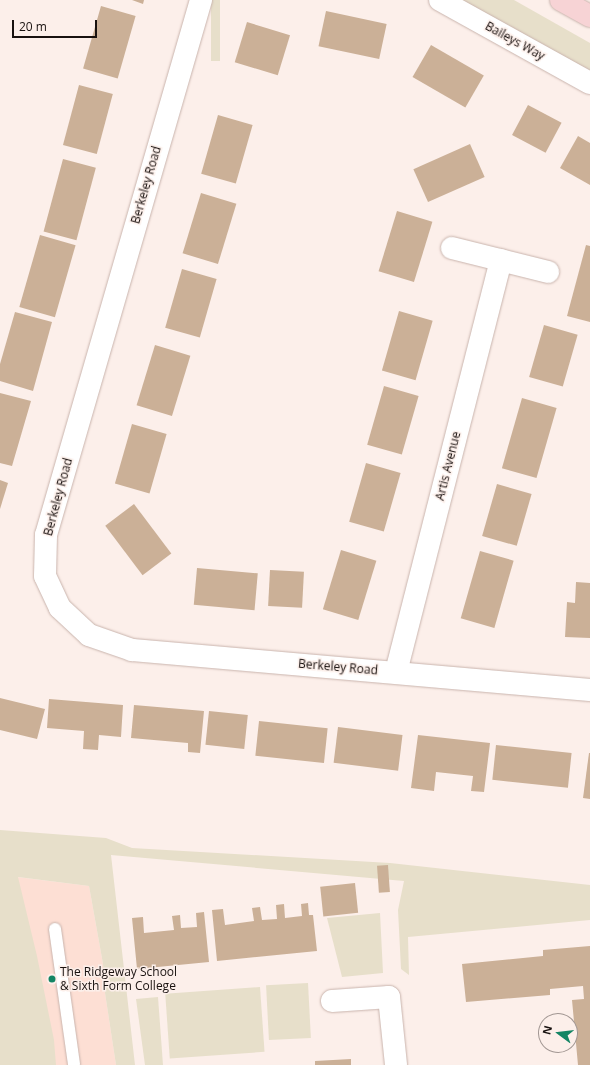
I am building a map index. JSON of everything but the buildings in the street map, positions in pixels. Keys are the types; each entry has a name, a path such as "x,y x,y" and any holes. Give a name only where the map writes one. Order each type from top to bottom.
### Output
{"main road":[{"path":"561,0 590,16"}],"street":[{"name":"Berkeley Road","path":"201,0 46,535 45,576 60,608 89,635 115,646 132,650 590,690"},
{"name":"Baileys Way","path":"440,0 590,83"},
{"path":"452,248 548,272"},
{"name":"Artis Avenue","path":"396,672 501,260"},
{"path":"332,1001 389,997 396,1065"}],"lane":[{"path":"55,929 74,1065"}],"shaded area":[{"path":"211,0 220,0 220,61 211,61"},
{"path":"459,0 514,0 590,43 590,73"},
{"path":"0,830 106,838 132,848 390,863 590,885 590,920 408,937 409,975 401,969 398,910 404,881 111,855 135,1065 116,1065 105,993 103,964 89,886 18,877 37,956 54,1040 56,1065 0,1065"},
{"name":"The Ridgeway School & Sixth Form College","path":"17,877 89,886 103,964 105,993 116,1065 0,1065"},
{"path":"380,913 383,973 342,977 327,918"},
{"path":"308,983 311,1038 269,1040 266,985"},
{"path":"260,987 265,1052 170,1058 165,994"},
{"path":"158,997 163,1065 145,1065 136,999"}],"place":[{"name":"The Ridgeway School & Sixth Form College","path":"52,979"}]}
